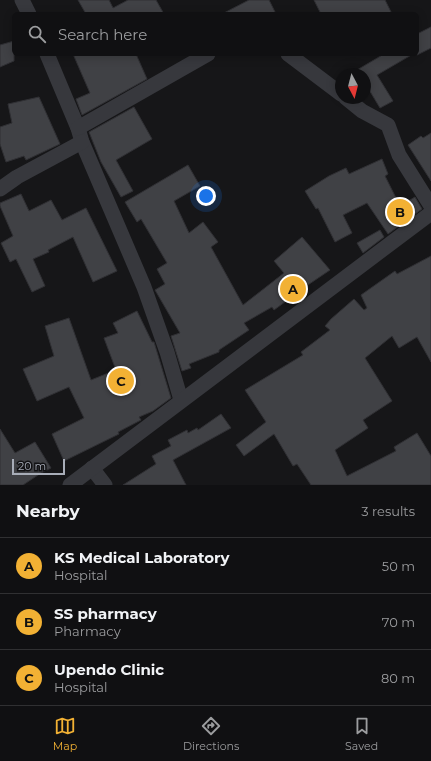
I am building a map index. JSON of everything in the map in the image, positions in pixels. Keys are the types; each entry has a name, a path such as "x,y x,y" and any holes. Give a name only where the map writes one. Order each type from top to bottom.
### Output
{"street":[{"path":"22,0 29,12"},
{"path":"48,56 144,287 167,352 181,400"},
{"path":"0,189 80,135 205,56"},
{"path":"291,56 335,89"},
{"path":"353,104 362,111 388,125 399,155 431,206"},
{"path":"70,485 431,213"},
{"path":"92,468 105,485"}],"building":[{"path":"78,0 109,0 113,8 128,0 156,0 163,12 85,12"},
{"path":"249,0 269,0 275,12 226,12"},
{"path":"314,0 385,0 391,12 320,12"},
{"path":"431,27 431,48 419,54 419,33"},
{"path":"12,42 12,56 14,56 14,61 0,67 0,45"},
{"path":"74,56 137,56 147,79 82,115 76,99 90,93"},
{"path":"381,56 410,56 377,75 393,101 380,108 371,93 371,68 360,68"},
{"path":"39,97 60,144 26,160 24,156 6,162 0,144 0,127 12,123 8,104"},
{"path":"134,107 152,139 116,160 133,191 121,197 101,162 89,132"},
{"path":"431,133 431,181 408,145 421,136 423,138"},
{"path":"382,159 388,174 385,176 400,206 415,197 422,209 388,234 367,203 343,215 352,233 335,242 318,208 316,209 305,191 329,176 346,168 349,174"},
{"path":"188,165 200,186 174,201 189,233 203,222 218,242 211,247 243,305 284,273 274,261 302,237 330,270 274,310 272,307 244,323 249,330 219,350 219,352 189,364 191,368 182,371 171,336 180,333 155,290 165,284 157,269 167,263 141,219 137,222 125,202"},
{"path":"21,194 29,211 51,200 62,220 86,208 117,271 93,282 73,237 48,250 49,252 33,259 45,286 32,292 16,259 10,262 1,243 13,236 0,203"},
{"path":"380,230 384,237 363,253 357,243"},
{"path":"431,256 431,362 417,337 399,348 392,336 365,358 392,401 363,420 368,428 335,450 347,476 396,451 394,447 417,433 431,456 431,485 311,485 297,464 293,466 274,434 244,456 236,445 266,422 245,390 303,355 301,352 330,330 325,326 331,319 354,299 364,310 367,308 361,295 395,271 397,274"},
{"path":"137,311 152,342 154,342 171,398 153,411 139,417 141,420 118,432 119,434 64,461 52,434 84,418 69,387 37,401 23,369 54,356 45,326 69,318 91,380 116,370 104,338 118,333 113,323"},
{"path":"221,414 231,428 173,460 186,485 123,485 156,464 152,456 171,446 168,440 187,430 188,433 197,428 198,430"},
{"path":"0,429 15,453 35,442 51,468 23,485 0,485"}],"place":[{"name":"SS pharmacy","path":"400,212"},
{"name":"KS Medical Laboratory","path":"293,289"},
{"name":"Upendo Clinic","path":"121,381"}]}
